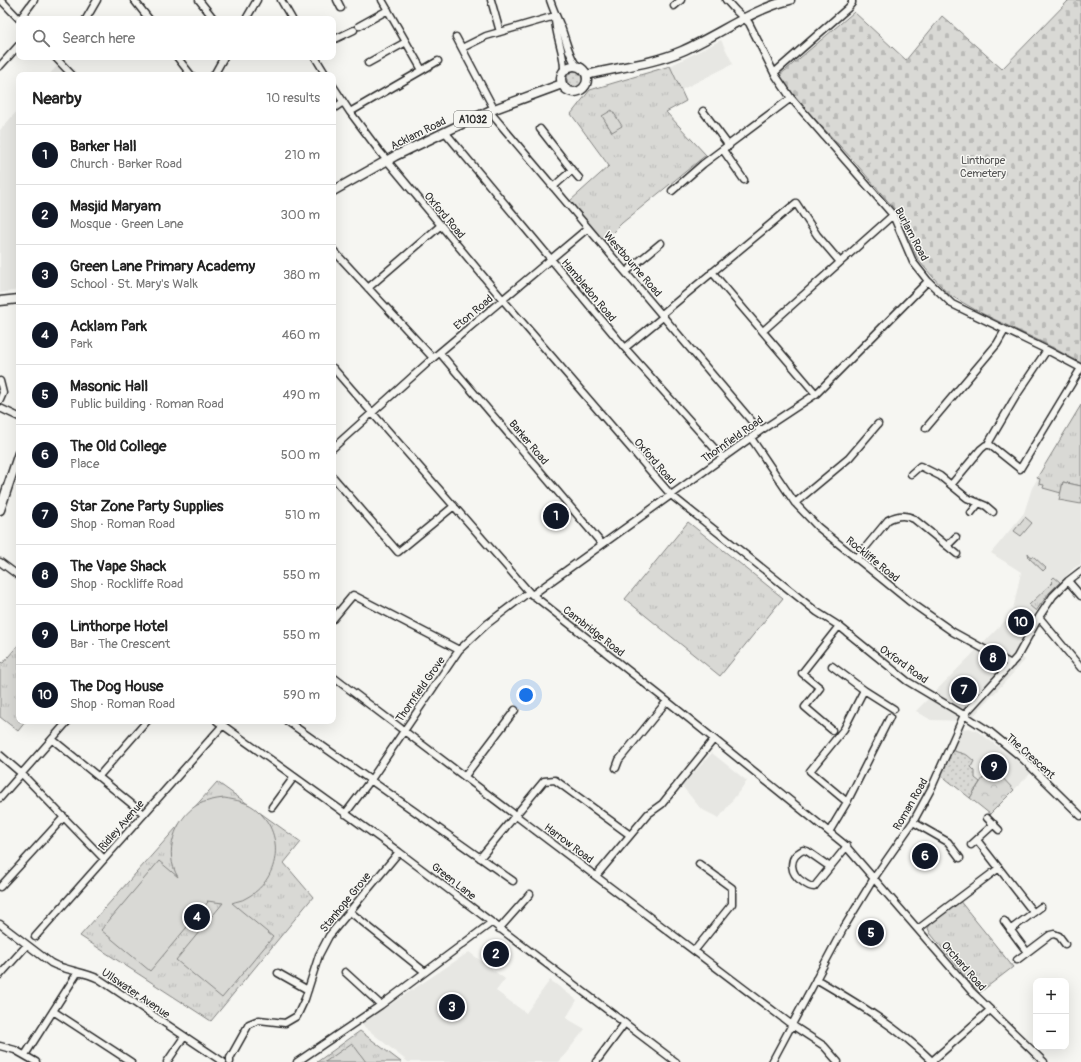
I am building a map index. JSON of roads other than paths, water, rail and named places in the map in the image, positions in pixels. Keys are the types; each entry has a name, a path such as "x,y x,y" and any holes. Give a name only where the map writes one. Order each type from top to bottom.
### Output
{"main road":[{"path":"587,75 657,60 682,51 743,18 790,0"},
{"path":"576,65 583,68 587,75 587,84 577,92 568,91 562,84 561,76 564,70 567,67 576,65"},
{"name":"Acklam Road","path":"336,189 387,161 492,110 562,84"},
{"path":"0,301 16,299"},
{"path":"0,510 16,462"}],"street":[{"path":"22,16 34,0"},
{"path":"88,16 97,0"},
{"path":"134,0 147,16"},
{"path":"199,0 212,16"},
{"path":"248,16 257,0"},
{"path":"281,0 290,16"},
{"path":"337,0 341,8"},
{"path":"382,0 422,70"},
{"path":"491,0 500,32"},
{"path":"550,0 555,16 561,26 570,56 576,65"},
{"path":"674,6 681,0"},
{"name":"Burlam Road","path":"726,0 749,24 774,73 791,98 893,215 913,262 928,281 952,304 1081,368"},
{"path":"774,73 848,8 852,3 852,0"},
{"path":"2,1 17,16"},
{"path":"336,38 388,10"},
{"path":"462,48 475,40 555,16"},
{"path":"555,16 555,27 564,57 564,70"},
{"name":"Westbourne Road","path":"456,37 492,110 553,187 760,431"},
{"path":"368,63 406,42"},
{"path":"0,66 16,48"},
{"path":"62,60 70,72"},
{"path":"179,60 189,72"},
{"path":"216,72 222,60"},
{"path":"316,60 322,72"},
{"path":"350,112 438,61"},
{"name":"Oxford Road","path":"336,91 387,161 440,226 671,495 817,612 839,626 908,681 964,715"},
{"path":"672,191 703,164 791,98"},
{"path":"336,107 343,102"},
{"path":"704,111 728,146"},
{"path":"540,129 579,178"},
{"name":"Hambledon Road","path":"445,132 625,348 723,458"},
{"path":"723,150 744,180"},
{"path":"553,187 572,170"},
{"path":"625,348 712,272 796,203 817,235 840,262"},
{"path":"763,331 893,215"},
{"path":"368,288 440,226"},
{"name":"Eton Road","path":"336,445 433,358 588,228"},
{"path":"626,272 661,243"},
{"path":"336,253 433,358"},
{"path":"712,272 816,394"},
{"name":"Thornfield Road","path":"530,594 760,431 816,394 928,281"},
{"path":"926,428 997,344 1005,330"},
{"path":"990,445 989,442 1004,416 1047,350"},
{"name":"Barker Road","path":"440,353 602,544"},
{"path":"990,445 1020,469 1081,368"},
{"name":"Cambridge Road","path":"336,371 530,594 667,701 847,846 874,878"},
{"path":"0,381 3,393 0,400"},
{"path":"0,408 16,416"},
{"path":"795,503 849,458 878,424"},
{"name":"Rockliffe Road","path":"751,438 795,503 818,527 909,601 953,632 1011,664"},
{"path":"951,485 981,449 986,445 990,445"},
{"path":"911,474 920,466 920,460"},
{"path":"920,466 940,476 967,498 979,502 993,512"},
{"path":"336,480 398,552 454,506"},
{"path":"971,513 979,502"},
{"path":"856,558 888,520 902,515 907,515 914,519 957,554"},
{"path":"947,546 956,537"},
{"path":"0,562 16,574"},
{"name":"Roman Road","path":"772,1062 843,929 874,878 913,822 931,789 964,715 1017,657 1039,617 1053,596 1081,571"},
{"path":"1068,581 1081,596"},
{"name":"Thornfield Grove","path":"345,814 370,781 459,650 487,624 530,594"},
{"path":"336,615 353,595 459,650"},
{"path":"1039,617 1081,668"},
{"path":"832,730 805,707 820,688 802,673 839,626"},
{"path":"832,666 864,690 894,709"},
{"name":"Harrow Road","path":"336,679 792,1025 824,1046 838,1062"},
{"path":"847,802 810,771 844,729 864,690"},
{"path":"616,768 620,760 667,701"},
{"path":"465,776 515,710"},
{"name":"The Crescent","path":"964,715 989,732 1022,758 1081,816"},
{"path":"830,832 847,802 890,716"},
{"path":"0,798 65,724"},
{"path":"99,776 144,724"},
{"path":"291,724 513,881"},
{"name":"Green Lane","path":"223,725 399,852 676,1062"},
{"name":"Ridley Avenue","path":"35,937 223,725"},
{"path":"52,739 144,814"},
{"path":"596,876 648,814 662,804 714,739"},
{"path":"0,755 22,774 104,860"},
{"path":"272,807 294,777"},
{"path":"480,858 544,781 555,780 630,836"},
{"path":"0,887 64,817"},
{"path":"987,818 999,830"},
{"path":"913,822 948,842 960,858"},
{"path":"971,845 994,824"},
{"path":"977,840 1033,912"},
{"path":"830,867 803,850 795,856 792,863 792,869 795,875 801,881 814,887 847,846"},
{"name":"Stanhope Grove","path":"230,1062 230,1058 249,1024 259,1020 285,1024 297,1016 308,990 319,955 329,936 399,852"},
{"path":"695,950 732,904 732,888 699,864"},
{"path":"918,929 999,868"},
{"name":"Orchard Road","path":"874,878 972,992 1044,1062"},
{"path":"500,929 530,894"},
{"path":"1010,930 1041,907"},
{"path":"349,911 425,972"},
{"path":"1004,921 1027,952"},
{"path":"297,1062 381,1005 491,923"},
{"name":"Ullswater Avenue","path":"0,924 51,963 60,967 88,974 99,979 221,1061"},
{"path":"1017,960 1050,935 1054,934 1059,936 1065,944"},
{"path":"21,940 35,937 35,950"},
{"path":"0,975 27,945"},
{"path":"25,1055 78,972"},
{"path":"345,972 381,1005"},
{"path":"278,973 308,990"},
{"path":"816,979 862,1006 912,1043 932,1062 990,1010"},
{"path":"53,1011 131,1062"},
{"path":"596,1062 625,1022"},
{"path":"166,1062 184,1037"},
{"path":"0,1046 15,1050 36,1062"}],"place":[{"name":"Barker Hall","path":"556,516"},
{"name":"The Dog House","path":"1021,622"},
{"name":"The Vape Shack","path":"993,658"},
{"name":"Star Zone Party Supplies","path":"964,690"},
{"name":"Linthorpe Hotel","path":"994,767"},
{"name":"The Old College","path":"925,856"},
{"name":"Acklam Park","path":"197,917"},
{"name":"Masonic Hall","path":"871,933"},
{"name":"Masjid Maryam","path":"496,954"},
{"name":"Green Lane Primary Academy","path":"452,1007"}],"park label":[{"name":"Linthorpe Cemetery","path":"983,166"}]}
